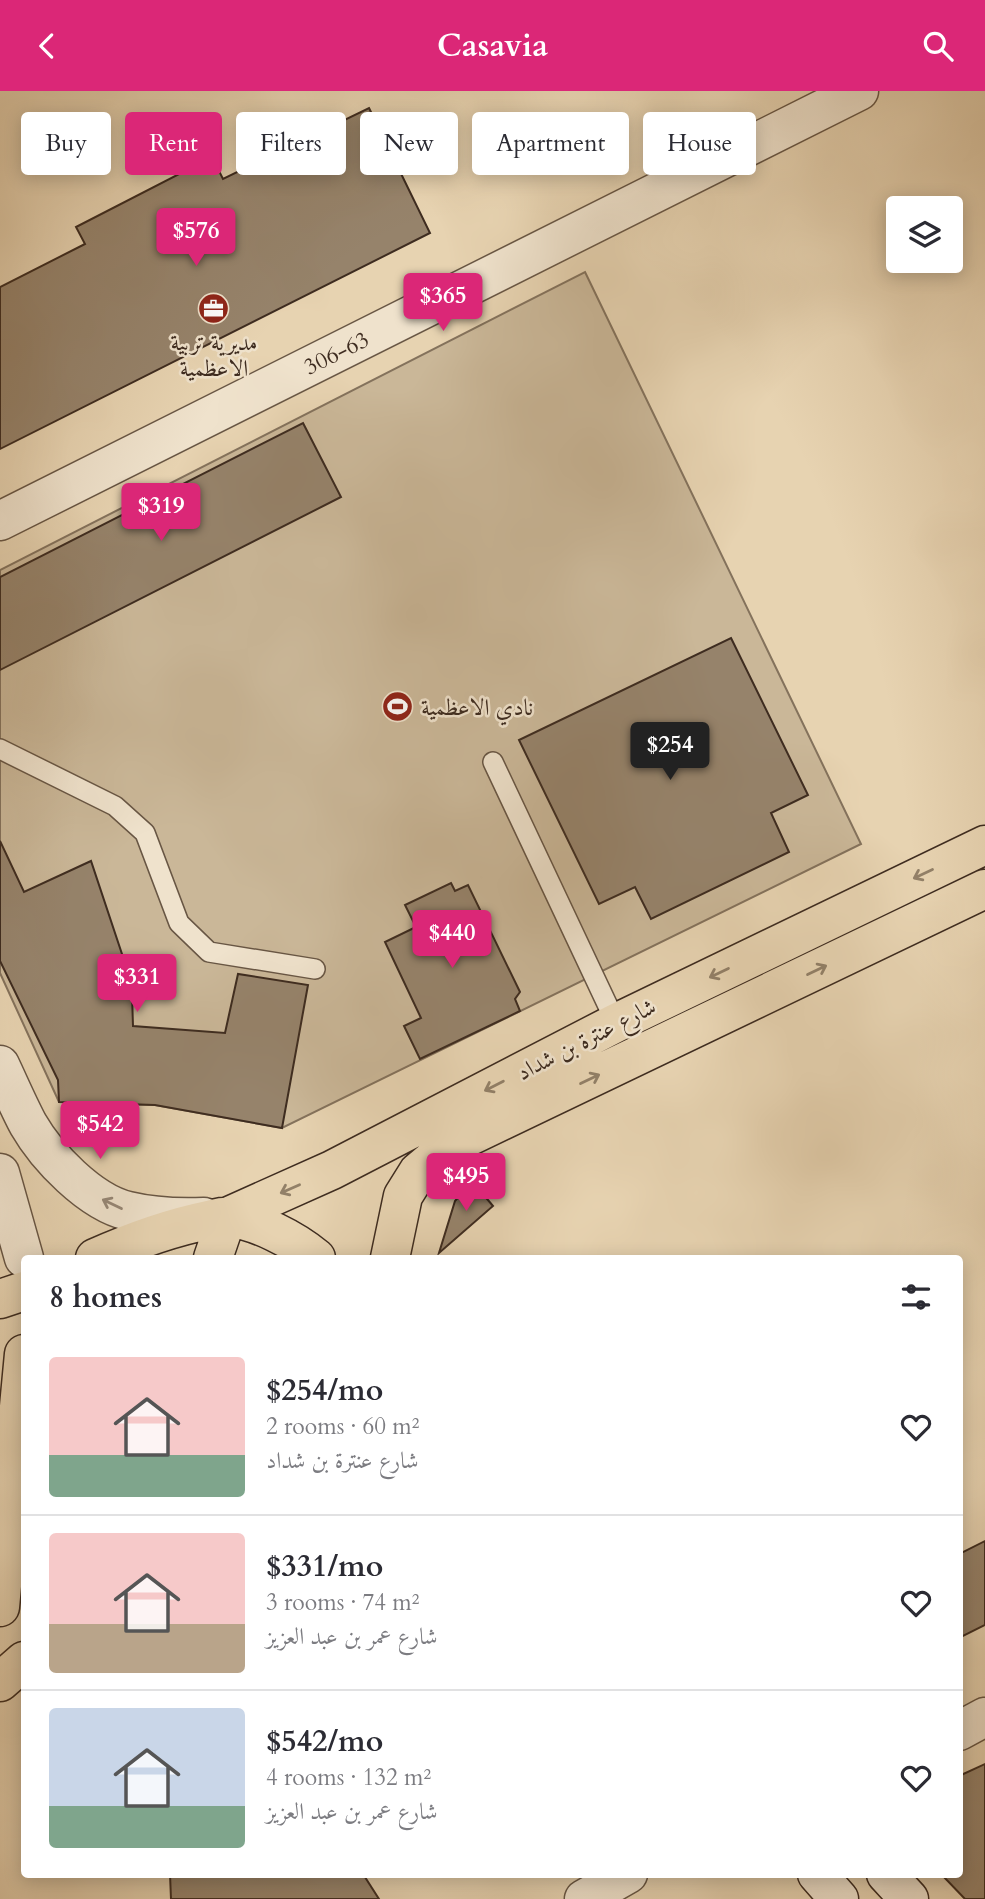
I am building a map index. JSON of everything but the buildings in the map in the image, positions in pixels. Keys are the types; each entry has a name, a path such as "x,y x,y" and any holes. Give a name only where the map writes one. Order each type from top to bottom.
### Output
{"main road":[{"name":"شارع عنترة بن شداد","path":"103,1255 160,1233 227,1216 332,1170 616,1023 985,845"},
{"name":"شارع عنترة بن شداد","path":"391,1255 402,1196 418,1171 449,1146 985,889"},
{"path":"214,1255 227,1216 268,1230 312,1255"},
{"path":"0,1299 21,1292"},
{"path":"0,1607 21,1386"},
{"path":"21,1664 0,1684 21,1695"}],"street":[{"name":"306-63","path":"0,521 859,91"},
{"path":"0,1065 29,1125 64,1170 93,1195 126,1211 178,1218 227,1216"},
{"path":"0,1173 23,1255"},
{"path":"963,1729 985,1717"},
{"path":"584,1899 621,1878"},
{"path":"821,1878 839,1899"},
{"path":"891,1878 909,1899"}],"lane":[{"path":"0,749 116,806 145,833 179,923 209,952 315,969"},
{"path":"493,762 616,1023"}],"shaded area":[{"name":"نادي الاعظمية","path":"585,272 861,844 282,1128 155,1105 59,1102 0,973 0,570"}],"place":[{"name":"مديرية تربية الاعظمية","path":"214,308"},
{"name":"نادي الاعظمية","path":"398,707"}]}
